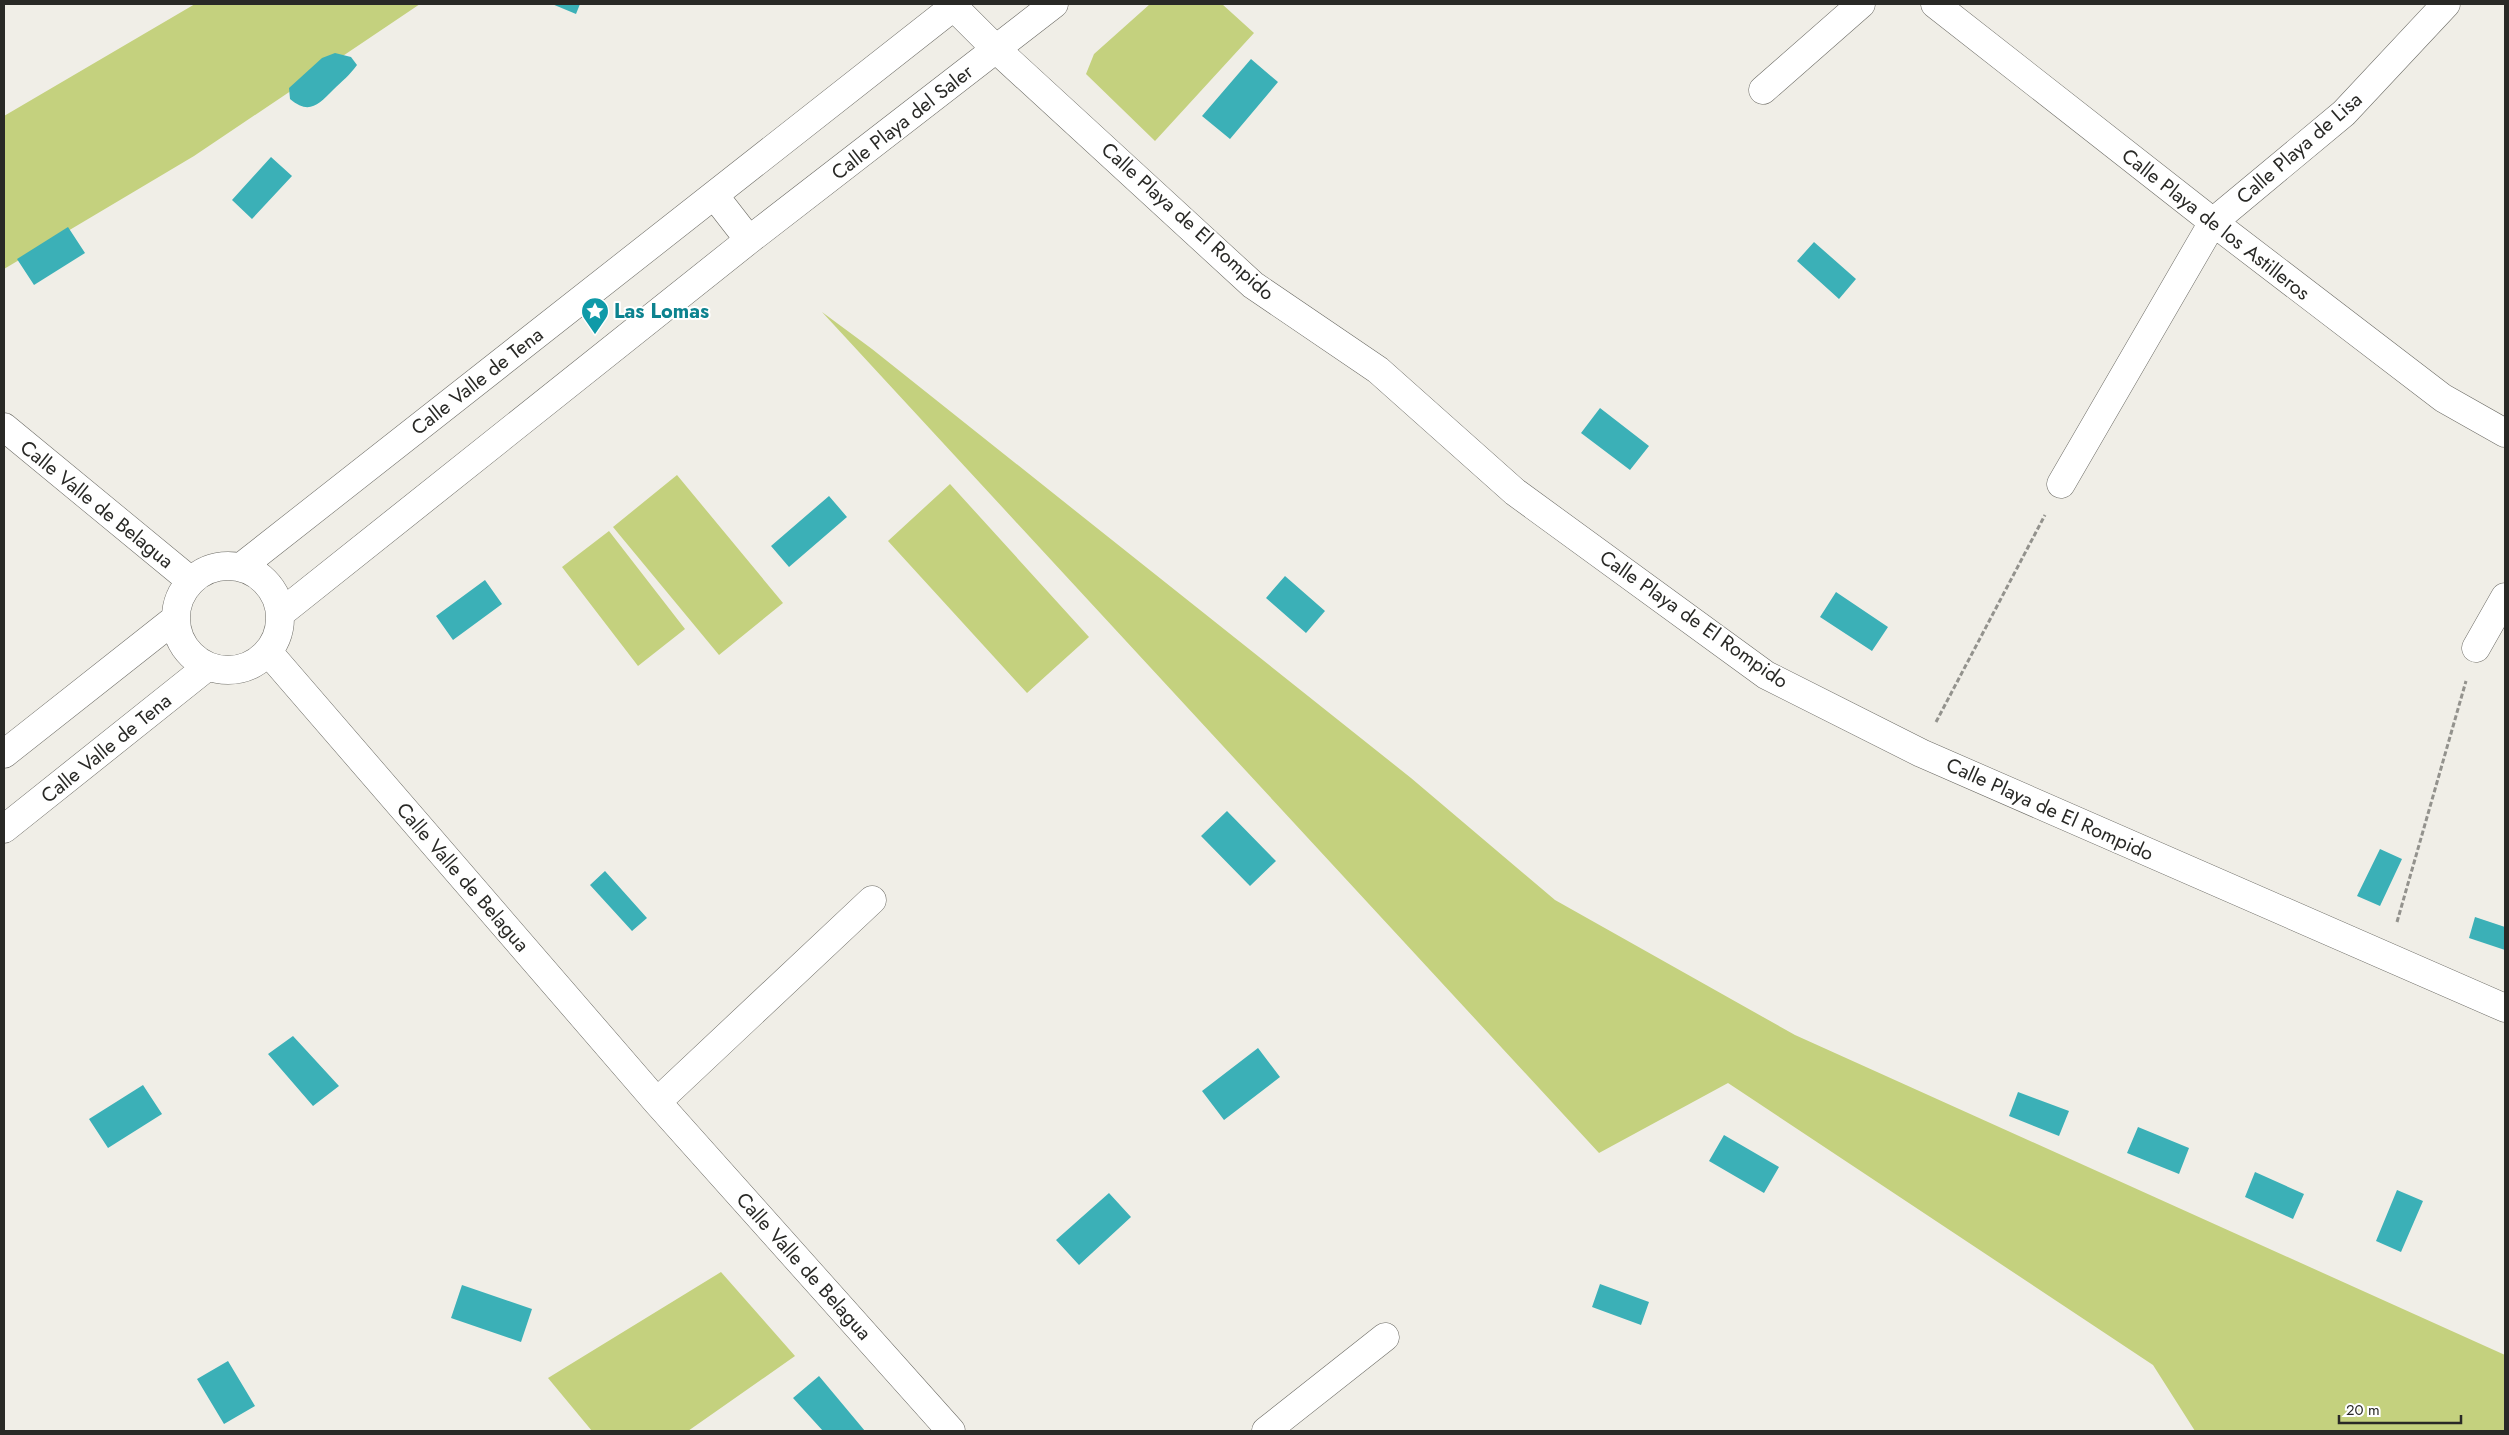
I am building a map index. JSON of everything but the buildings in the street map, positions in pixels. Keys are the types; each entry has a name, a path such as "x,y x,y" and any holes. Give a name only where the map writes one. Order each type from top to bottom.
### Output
{"street":[{"name":"Calle Playa del Saler","path":"749,240 1054,4"},
{"path":"1763,90 1861,4"},
{"name":"Calle Playa de los Astilleros","path":"1934,4 2213,222 2443,398 2505,433"},
{"name":"Calle Playa de Lisa","path":"2061,484 2213,222 2344,113 2446,4"},
{"name":"Calle Playa de El Rompido","path":"953,5 996,49 1253,285 1378,370 1515,492 1766,675 1920,752 2505,1008"},
{"path":"281,613 749,240 714,195 953,5"},
{"name":"Calle Valle de Tena","path":"241,566 714,195"},
{"name":"Calle Valle de Belagua","path":"4,427 191,580"},
{"path":"241,566 269,583 281,613 279,634 269,653 240,670 207,667 185,648 175,619 180,598 191,580 214,567 241,566"},
{"path":"2476,648 2505,598"},
{"path":"4,754 175,619"},
{"name":"Calle Valle de Belagua","path":"269,653 657,1102 950,1431"},
{"name":"Calle Valle de Tena","path":"4,829 207,667"},
{"path":"657,1102 872,900"},
{"path":"1266,1431 1385,1337"}],"path":[{"path":"1920,752 2061,484"},
{"path":"2387,957 2476,648"}],"green space":[{"path":"195,4 420,4 194,156 4,269 4,116"},
{"path":"1150,4 1222,4 1254,33 1155,141 1086,74 1094,54"},
{"path":"822,312 872,349 1411,778 1555,900 1795,1035 2505,1355 2505,1431 2195,1431 2153,1365 1728,1083 1599,1153"},
{"path":"677,475 783,603 719,655 613,527"},
{"path":"950,484 1089,637 1027,693 888,541"},
{"path":"609,531 685,629 638,666 562,567"},
{"path":"721,1272 795,1356 688,1431 592,1431 548,1378"}],"water":[{"path":"552,4 580,4 576,14"},
{"path":"335,53 351,57 357,65 349,75 318,104 308,107 297,104 290,99 289,88 322,58"},
{"path":"1251,59 1278,82 1230,139 1202,116"},
{"path":"271,157 292,176 252,219 232,200"},
{"path":"68,227 85,253 34,285 17,259"},
{"path":"1814,242 1856,279 1839,299 1797,261"},
{"path":"1600,408 1649,446 1630,470 1581,433"},
{"path":"829,496 847,517 789,567 771,546"},
{"path":"1285,576 1325,611 1306,633 1266,598"},
{"path":"485,580 502,604 453,640 436,616"},
{"path":"1836,592 1888,627 1872,651 1820,617"},
{"path":"1227,811 1276,861 1250,886 1201,836"},
{"path":"2380,849 2402,859 2380,906 2357,896"},
{"path":"605,871 647,918 632,931 590,885"},
{"path":"2475,917 2505,927 2505,950 2469,938"},
{"path":"293,1036 339,1086 313,1106 268,1054"},
{"path":"1258,1048 1280,1077 1224,1120 1202,1091"},
{"path":"143,1085 162,1114 108,1148 89,1119"},
{"path":"2018,1092 2069,1111 2059,1136 2009,1116"},
{"path":"2138,1127 2189,1148 2179,1174 2127,1153"},
{"path":"1724,1135 1779,1167 1764,1193 1709,1161"},
{"path":"2255,1172 2304,1194 2293,1219 2245,1197"},
{"path":"2397,1190 2423,1201 2401,1252 2376,1241"},
{"path":"1109,1193 1131,1217 1079,1265 1056,1240"},
{"path":"1600,1284 1649,1302 1641,1325 1592,1307"},
{"path":"462,1285 532,1309 521,1342 451,1318"},
{"path":"228,1361 255,1406 224,1424 197,1379"},
{"path":"819,1376 865,1431 823,1431 793,1398"}],"place":[{"name":"Las Lomas","path":"595,335"}]}
